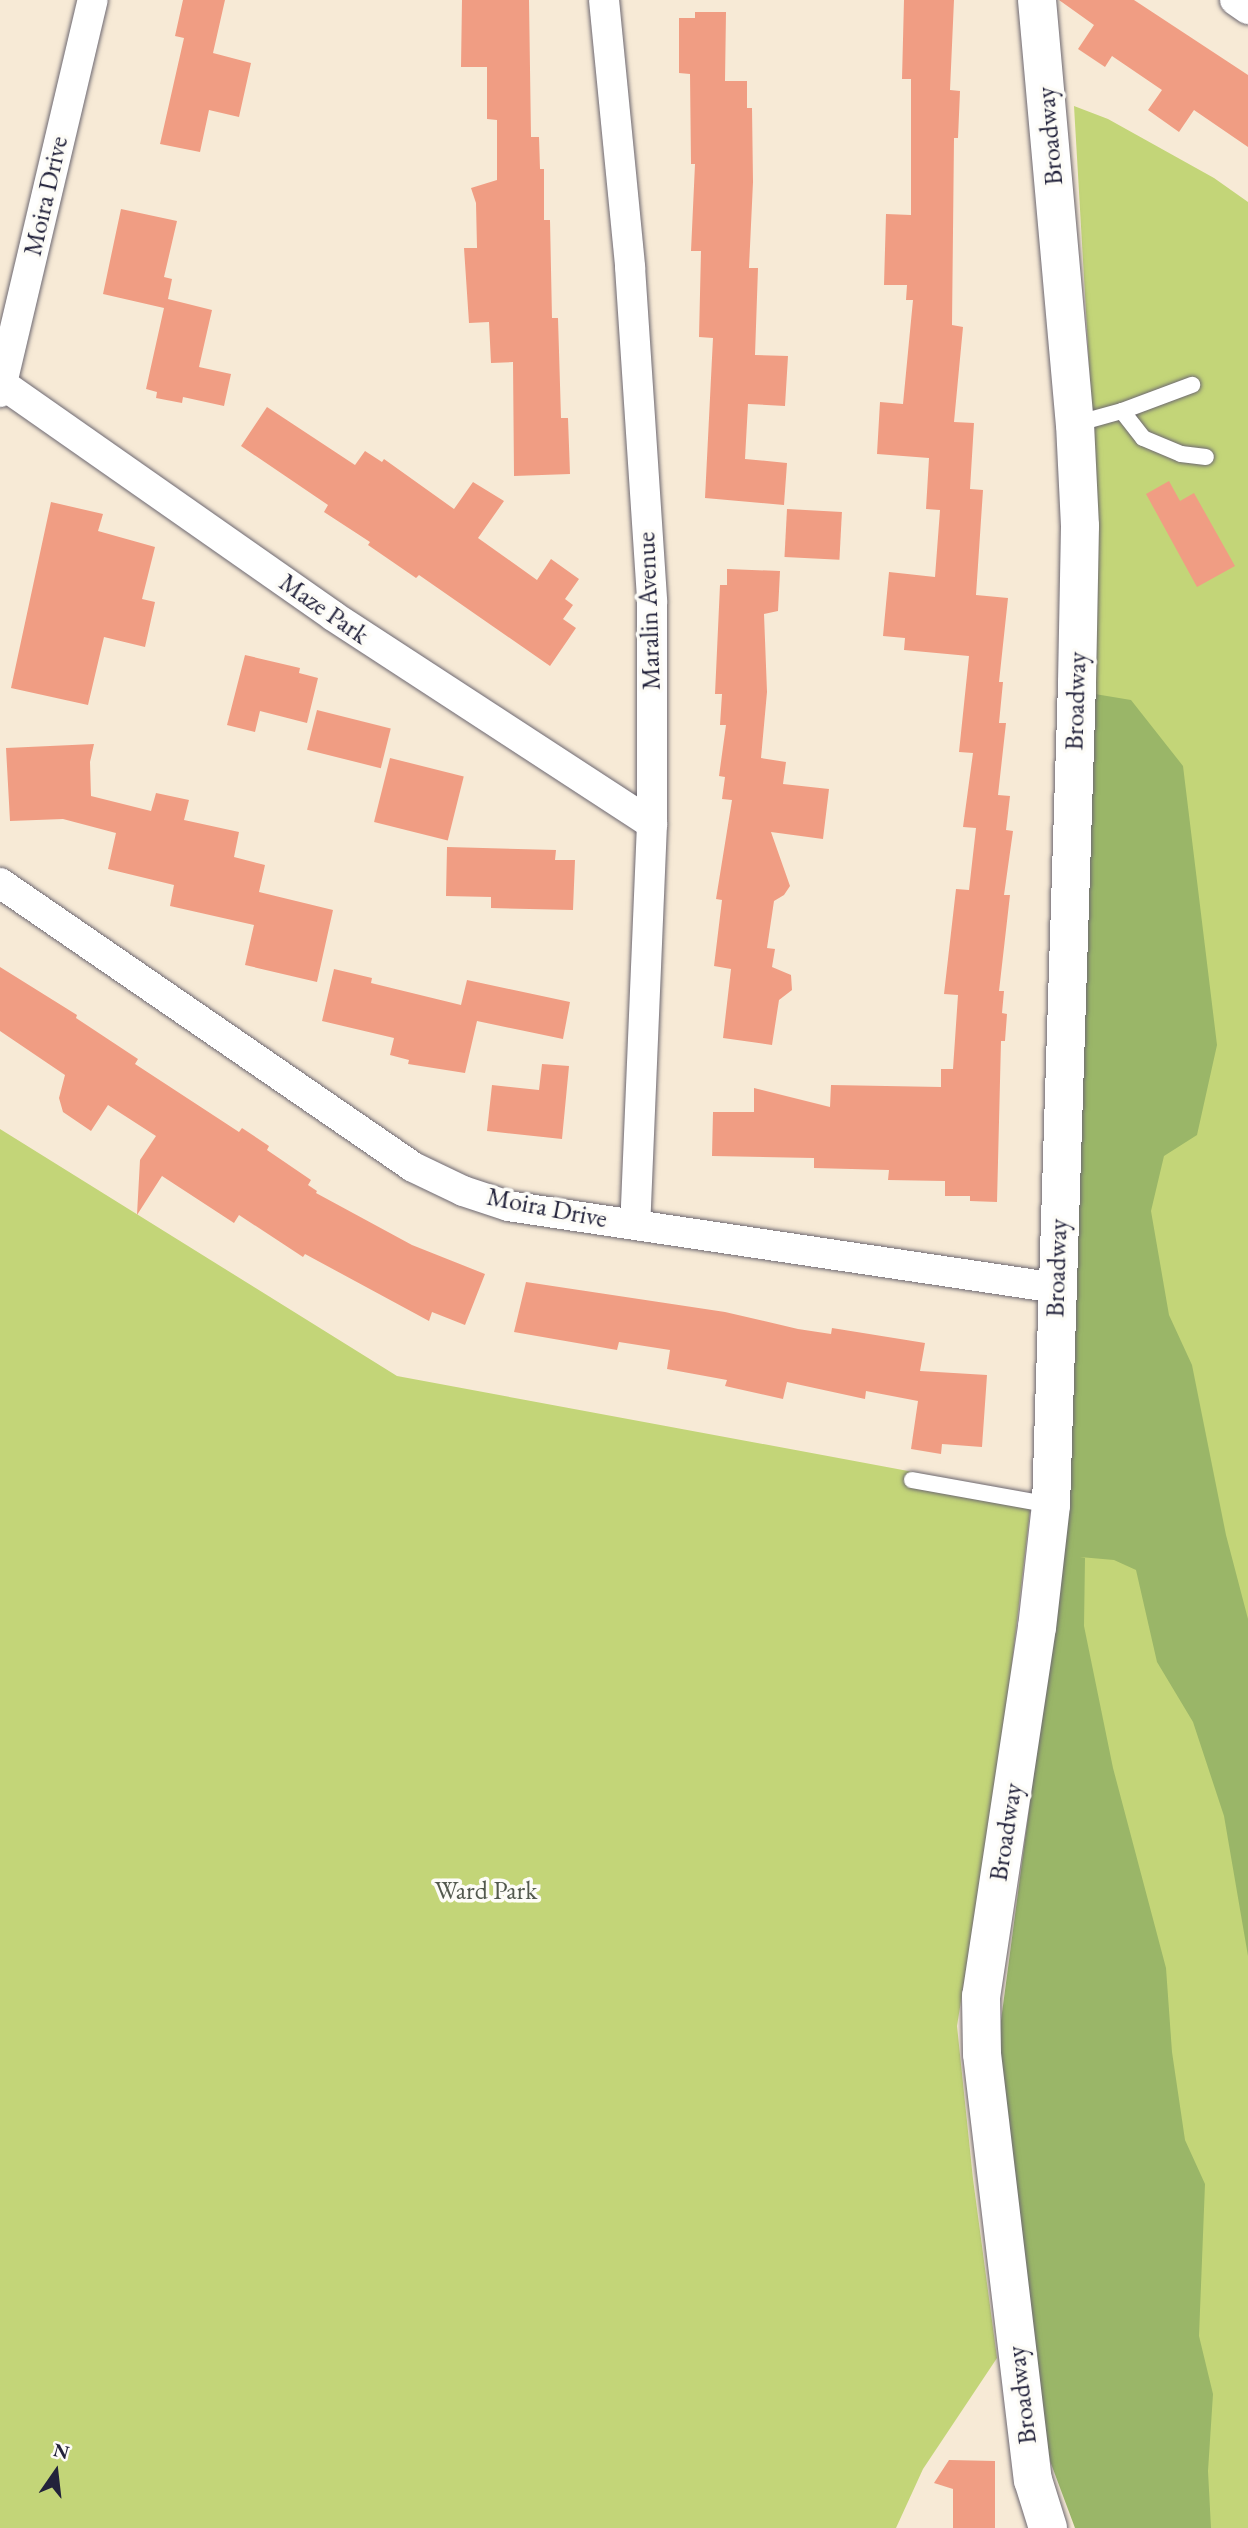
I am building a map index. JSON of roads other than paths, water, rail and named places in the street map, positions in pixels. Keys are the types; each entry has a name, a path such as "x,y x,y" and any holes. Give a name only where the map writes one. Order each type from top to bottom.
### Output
{"street":[{"name":"Moira Drive","path":"1,388 93,0"},
{"name":"Maralin Avenue","path":"604,0 630,267 652,602 652,824 635,1224"},
{"name":"Broadway","path":"1037,0 1075,424 1080,526 1077,683 1051,1505 1037,1627 981,1996 982,2053 1032,2480 1048,2528"},
{"path":"1235,0 1248,9"},
{"name":"Maze Park","path":"1,388 334,616 652,824"},
{"name":"Moira Drive","path":"0,883 413,1167 463,1191 508,1206 1057,1288"}],"lane":[{"path":"1075,424 1122,411 1192,386"},
{"path":"1122,411 1143,438 1181,454 1206,457"},
{"path":"912,1480 1051,1505"}],"park label":[{"name":"Ward Park","path":"486,1891"}]}
